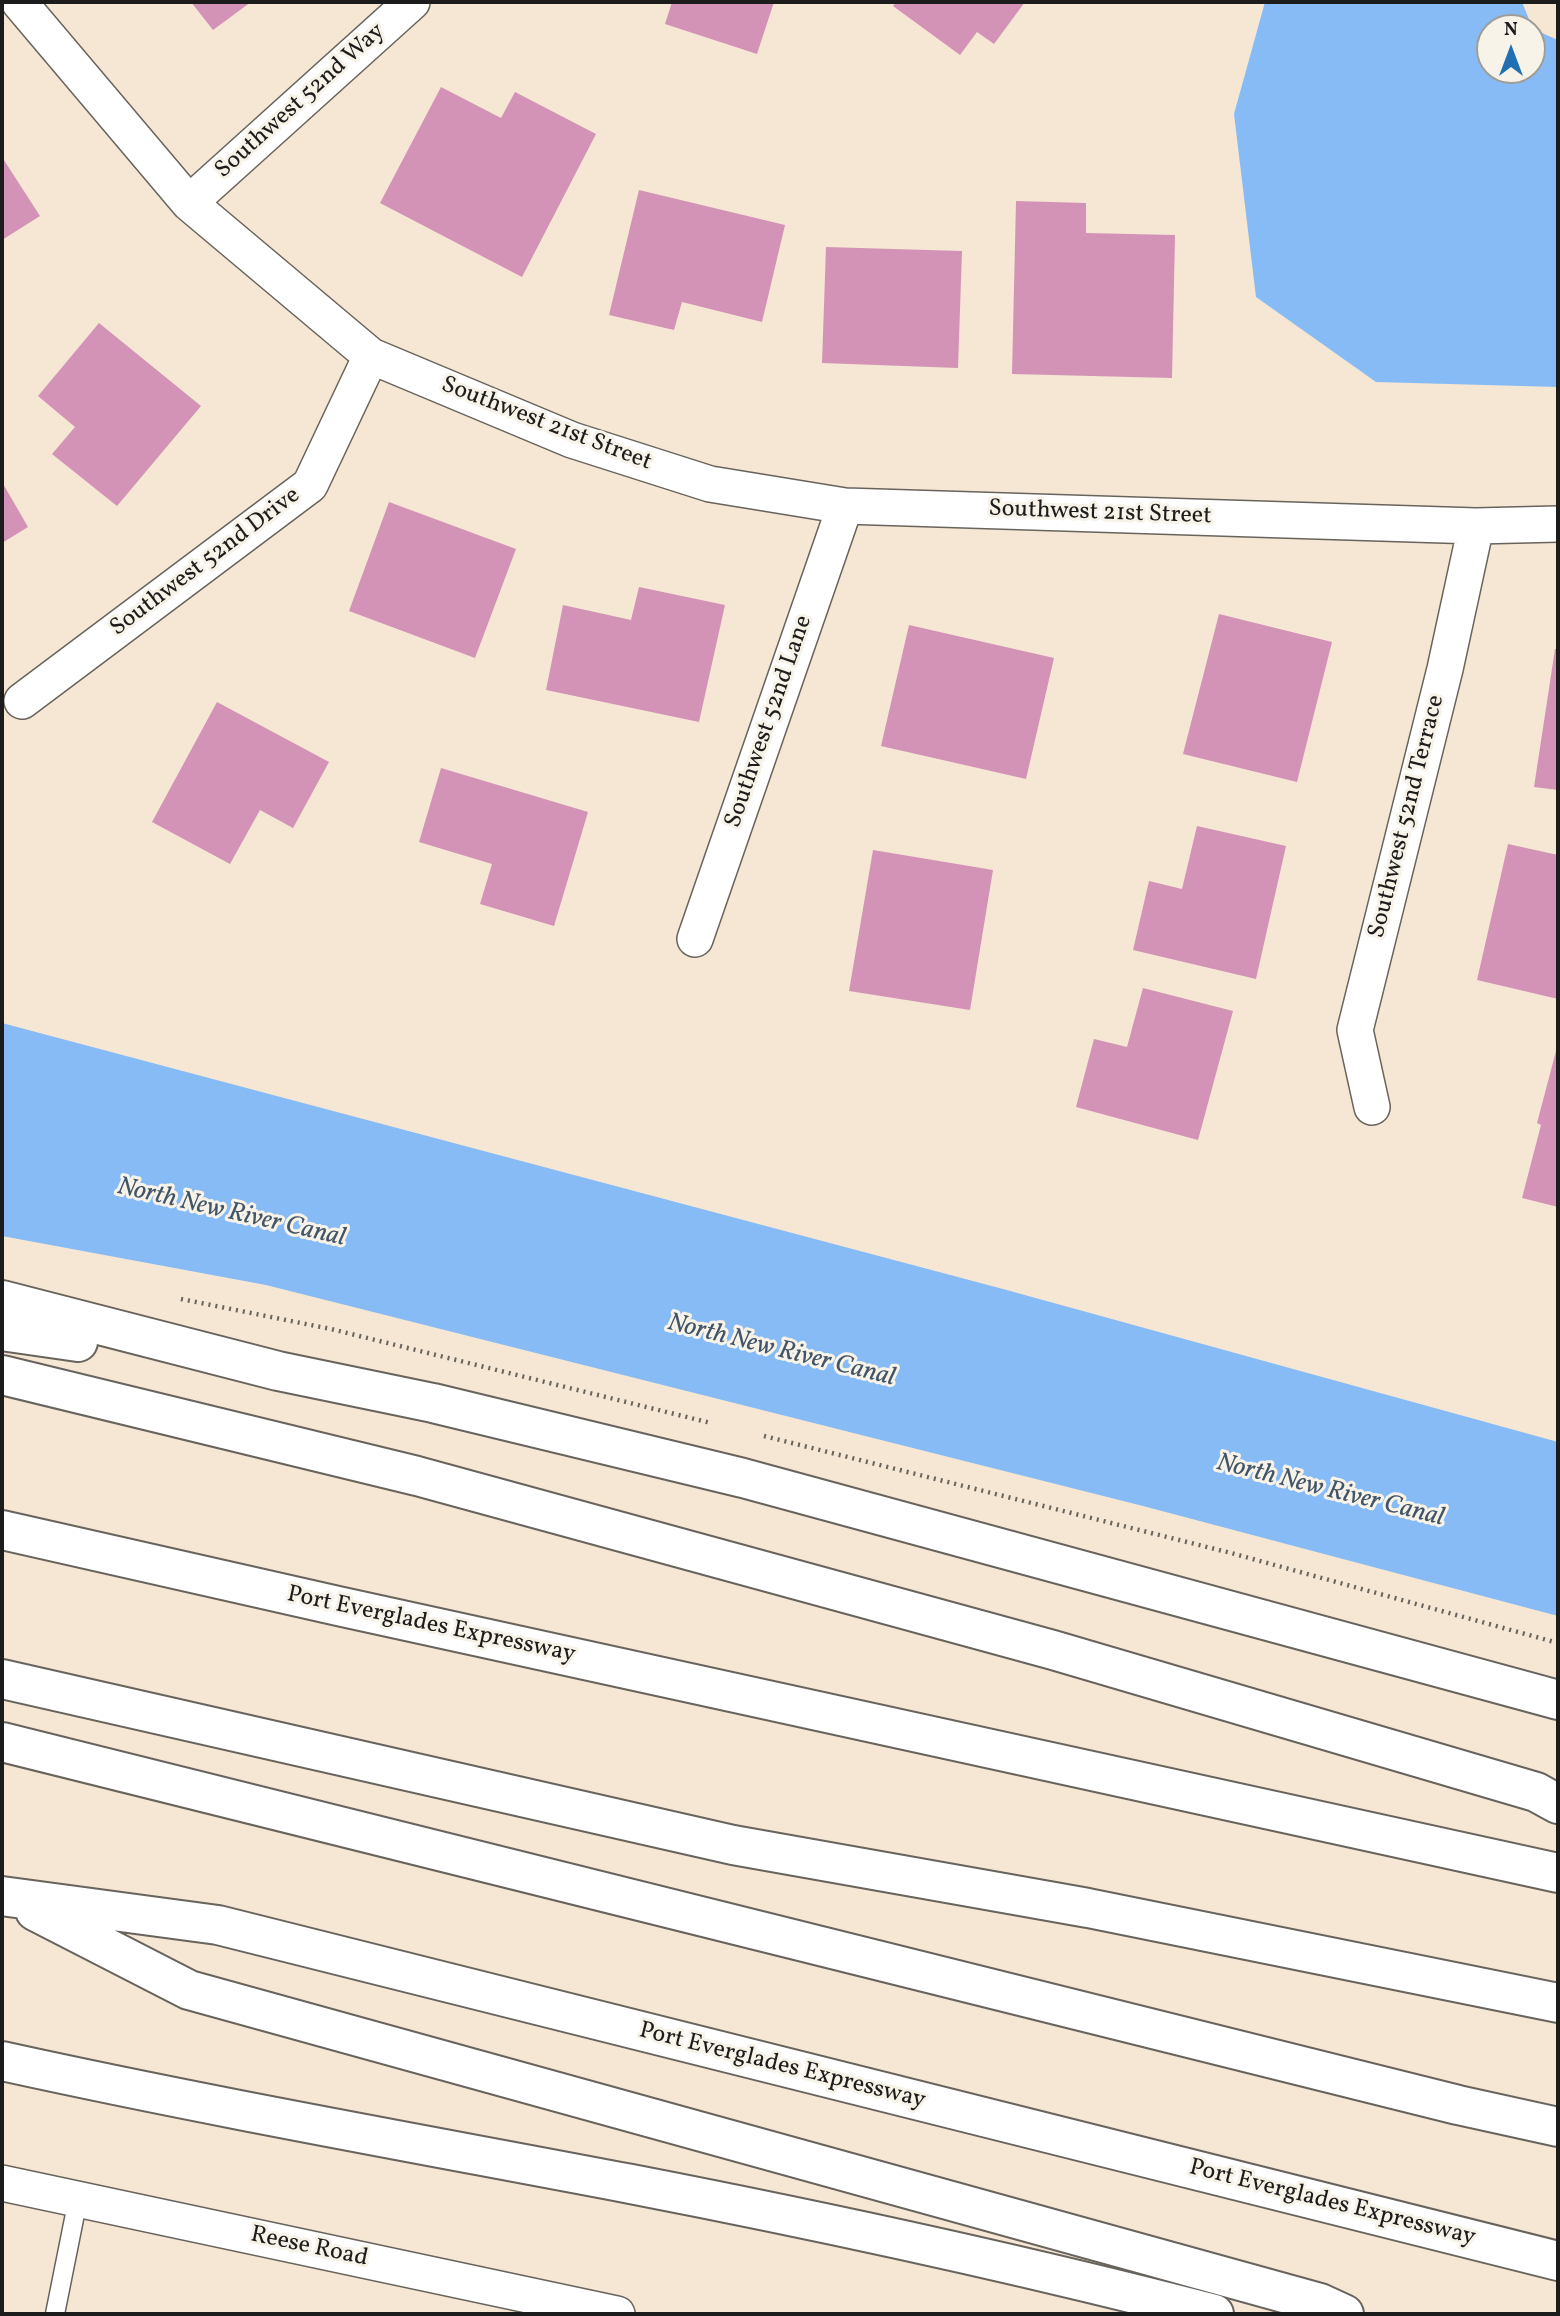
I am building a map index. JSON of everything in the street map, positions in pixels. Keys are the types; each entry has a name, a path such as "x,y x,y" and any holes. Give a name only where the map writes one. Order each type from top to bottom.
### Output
{"main road":[{"path":"2,1300 278,1371 433,1403 755,1482 1558,1700"},
{"path":"2,1331 278,1371"},
{"path":"2,1375 417,1476 1053,1650 1536,1793 1558,1804"},
{"name":"Port Everglades Expressway","path":"2,1530 1558,1873"},
{"path":"2,1679 733,1845 1088,1908 1558,2003"},
{"path":"2,1742 1458,2105 1558,2127"},
{"path":"5,1896 189,1990 1320,2303 1344,2314"},
{"name":"Port Everglades Expressway","path":"5,1896 218,1925 1558,2261"},
{"path":"2,2061 127,2089 632,2184 912,2242 1087,2281 1214,2314"},
{"path":"1458,2105 1558,2134"}],"street":[{"name":"Southwest 21st Street","path":"19,2 189,203 371,356 572,440 710,484 845,506 1476,526 1558,524"},
{"name":"Southwest 52nd Way","path":"189,203 412,2"},
{"name":"Southwest 52nd Drive","path":"22,701 310,485 371,356"},
{"name":"Southwest 52nd Lane","path":"695,939 845,506"},
{"name":"Southwest 52nd Terrace","path":"1372,1107 1355,1030 1445,669 1476,526"},
{"name":"Reese Road","path":"2,2183 617,2314"}],"lane":[{"path":"55,2314 78,2199"}],"water":[{"path":"1265,2 1522,2 1527,14 1476,14 1476,84 1546,84 1546,35 1558,40 1558,387 1376,382 1256,297 1234,114"},
{"name":"North New River Canal","path":"2,1023 1003,1289 1558,1442 1558,1616 1143,1506 266,1285 2,1236"}],"building":[{"path":"191,2 251,2 213,30"},
{"path":"672,2 774,2 757,54 665,24"},
{"path":"896,2 1025,2 994,44 977,32 960,55 893,6"},
{"path":"441,87 501,118 515,92 596,134 522,277 380,203"},
{"path":"2,157 40,216 2,240"},
{"path":"639,190 785,225 762,322 682,302 674,330 609,315"},
{"path":"1016,201 1086,203 1086,233 1175,235 1172,378 1012,374"},
{"path":"826,247 962,251 958,368 822,363"},
{"path":"99,323 201,406 117,506 52,454 75,427 38,396"},
{"path":"2,482 28,527 2,543"},
{"path":"389,502 516,549 475,658 349,611"},
{"path":"639,587 725,605 699,722 546,690 563,605 631,620"},
{"path":"1219,614 1332,642 1297,782 1183,754"},
{"path":"909,625 1054,658 1026,779 881,746"},
{"path":"1555,649 1558,649 1558,790 1534,787"},
{"path":"217,702 329,762 293,828 260,810 230,864 152,822"},
{"path":"441,768 588,812 554,926 480,904 492,864 419,842"},
{"path":"1197,826 1286,846 1256,979 1133,950 1149,881 1182,889"},
{"path":"1508,844 1558,855 1558,999 1477,980"},
{"path":"873,850 993,870 970,1010 849,991"},
{"path":"1143,988 1233,1011 1198,1140 1076,1107 1094,1039 1127,1047"},
{"path":"1556,1051 1558,1207 1522,1198 1541,1125 1537,1123"}]}
